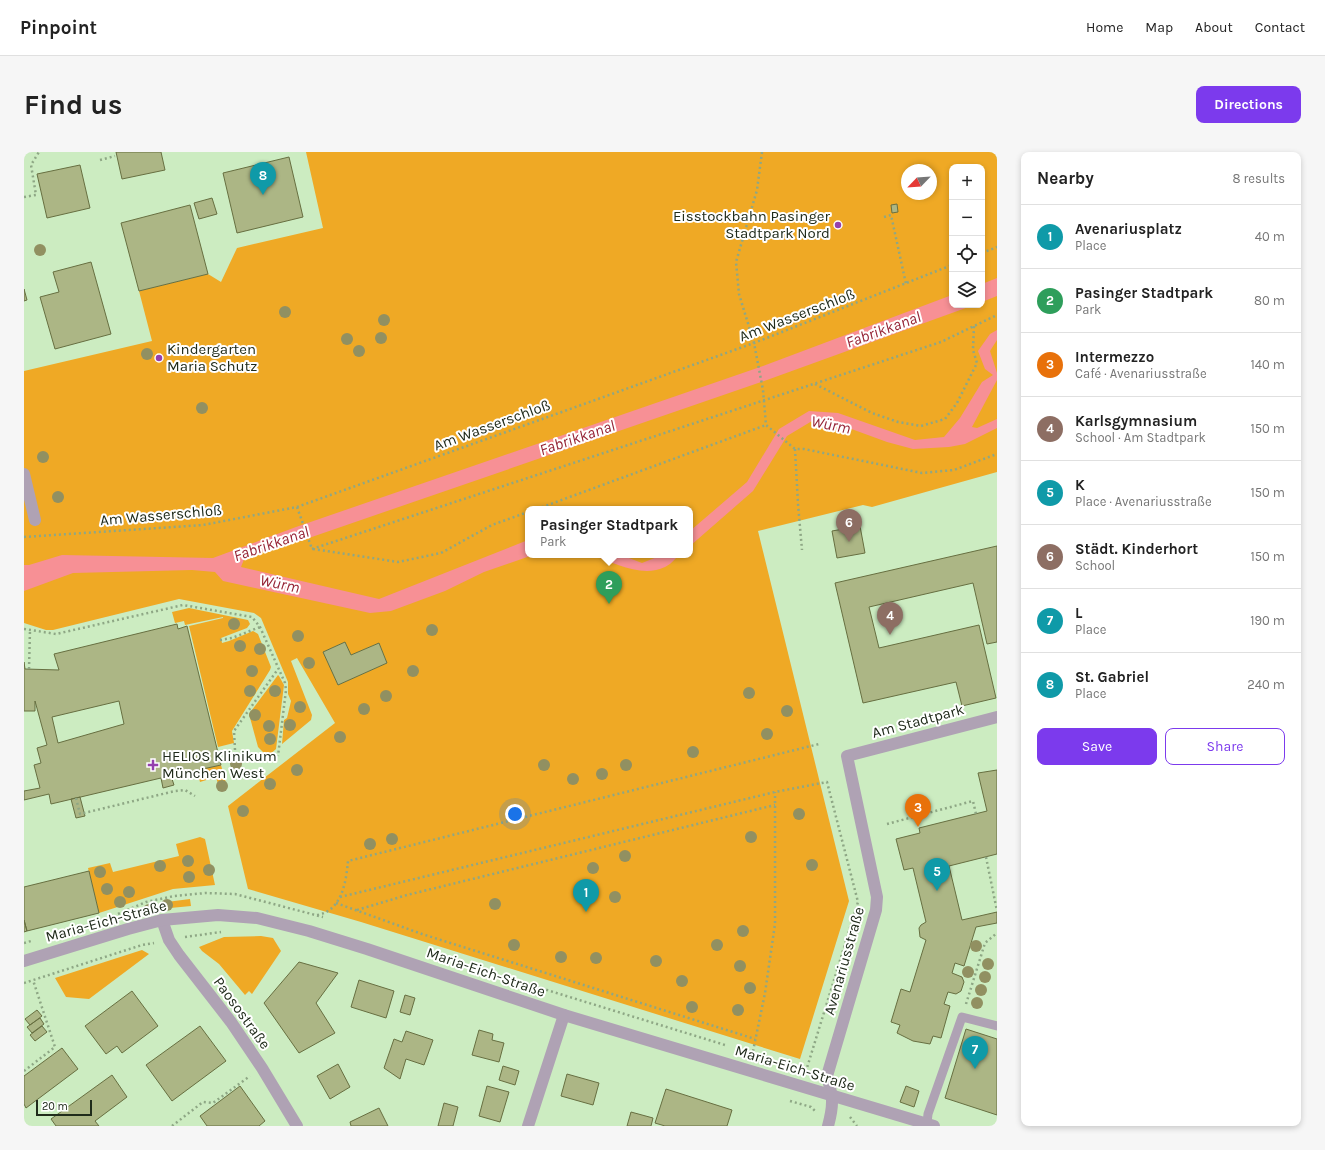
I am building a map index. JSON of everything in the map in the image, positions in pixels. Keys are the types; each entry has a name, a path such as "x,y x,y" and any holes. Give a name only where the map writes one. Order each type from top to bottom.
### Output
{"street":[{"path":"24,474 34,520"},
{"name":"Am Stadtpark","path":"847,756 997,717"},
{"name":"Avenariusstraße","path":"828,1126 833,1108 833,1096 827,1076 876,910 877,897 847,756"},
{"name":"Maria-Eich-Straße","path":"24,961 162,920 218,915 257,918 281,923 367,949 564,1015 930,1125"},
{"name":"Paosostraße","path":"162,920 169,940 231,1022 262,1068 297,1126"},
{"path":"528,1126 564,1015"}],"lane":[{"path":"930,1125 928,1114 962,1017 997,1026"}],"path":[{"path":"24,197 36,195 31,165 39,152"},
{"path":"762,152 757,190 736,262 739,294 754,343 763,390 766,425 795,449 804,449 922,473 954,470 997,454"},
{"path":"100,160 115,156"},
{"path":"884,217 891,215 906,284"},
{"path":"985,252 997,247"},
{"name":"Am Wasserschloß","path":"24,537 203,525 297,507 754,343 949,267"},
{"path":"312,549 941,342 997,315"},
{"path":"814,384 872,413 898,422 921,426 945,419 957,403 976,363 973,350 974,326"},
{"path":"545,506 766,425"},
{"path":"795,449 802,550"},
{"path":"297,507 312,549"},
{"path":"312,549 398,562 441,553 492,525 525,513"},
{"path":"24,629 56,634 183,605 252,617 260,627 285,683 286,690 278,756"},
{"path":"220,640 232,638 260,627"},
{"path":"29,669 30,630"},
{"path":"235,750 234,731 278,669"},
{"path":"324,918 316,915 324,914 331,910 340,897 347,879 348,861 819,744"},
{"path":"340,897 775,792 826,782 858,902 806,1072 799,1069"},
{"path":"76,798 80,814 175,791 185,790 195,796"},
{"path":"336,903 422,934 755,1039 765,993 775,924 775,792"},
{"path":"887,824 973,801 976,814"},
{"path":"357,910 407,895 775,805"},
{"path":"986,857 997,911"},
{"path":"24,982 142,945 222,932"},
{"path":"962,1017 985,944 997,932"},
{"path":"502,976 731,1047"},
{"path":"24,1071 55,1047 33,980"},
{"path":"752,1054 759,1056"},
{"path":"172,1126 204,1102 213,1103 262,1068"}],"shaded area":[{"path":"306,152 997,152 997,472 872,507 863,505 758,531 849,901 800,1059 361,922 248,889 228,806 335,723 297,658 291,661 312,715 311,720 282,744 284,720 287,718 291,701 288,694 288,682 261,618 254,613 179,599 53,630 46,630 24,623 24,371 152,341 139,291 208,274 221,282 237,248 323,228","holes":["345,642 351,655 379,643 387,663 338,685 323,652"]},
{"path":"189,608 248,620 250,624 247,628 221,638 222,643 253,631 258,634 271,667 232,731 234,743 218,747 189,626 223,617 185,625 184,621 175,623 172,612"},
{"path":"278,675 284,685 276,749 266,758 258,747 249,714"},
{"path":"221,765 227,787 220,791 216,777 200,782 197,770"},
{"path":"200,837 205,839 215,885 173,889 99,913 88,868 110,863 113,872 179,856 176,844"},
{"path":"190,899 191,906 160,909 159,903"},
{"path":"261,936 273,938 281,951 252,994 249,991 245,995 219,964 199,947 224,937"},
{"path":"142,950 149,954 89,999 66,997 55,978"}],"water":[{"path":"997,278 997,296 985,301 985,283"},
{"path":"949,296 949,308 966,308 767,380 306,539 245,557 241,567 379,599 525,541 525,558 484,572 445,591 391,611 370,613 223,581 215,572 192,570 73,573 24,591 24,565 29,565 62,555 213,558 296,527 763,366"},
{"name":"Würm","path":"997,330 997,340 990,351 997,373 997,380 972,427 977,428 997,419 997,428 965,444 949,447 913,449 887,442 846,427 812,421 787,436 753,491 693,543 693,528 747,482 779,429 809,411 838,413 915,440 944,437 960,418 982,382 993,375 985,369 978,351 990,334"},
{"path":"601,558 629,558 642,563 654,558 676,558 667,566 656,570 638,570"}],"building":[{"path":"116,152 161,152 165,170 122,179"},
{"path":"289,157 303,217 237,233 223,173"},
{"path":"80,165 90,208 47,218 37,174"},
{"path":"212,198 217,214 199,219 194,203"},
{"path":"897,204 898,212 892,213 891,205"},
{"path":"190,205 208,274 139,291 121,223"},
{"path":"91,262 111,334 55,349 40,297 59,292 53,272"},
{"path":"24,289 27,300 24,301"},
{"path":"860,526 865,553 837,558 832,531"},
{"path":"997,546 997,642 987,644 973,583 869,607 879,648 979,625 996,698 962,706 956,682 863,703 835,583"},
{"path":"177,624 178,629 187,626 221,765 171,776 174,785 163,788 161,778 51,804 49,794 24,800 24,791 40,788 34,765 41,763 37,748 47,745 35,701 35,711 24,711 24,662 25,669 59,670 54,654","holes":["119,701 124,724 58,743 52,717"]},
{"path":"345,642 351,655 379,643 387,663 338,685 323,652"},
{"path":"997,770 997,854 949,866 962,920 997,912 997,923 976,927 964,966 955,963 952,973 962,977 964,982 961,991 956,994 948,992 944,1004 950,1006 941,1038 933,1036 930,1044 913,1041 897,1033 900,1025 891,1022 901,989 910,992 926,940 920,937 919,928 926,922 913,868 904,870 896,839 920,833 919,828 987,811 978,773"},
{"path":"80,797 85,816 76,818 71,799"},
{"path":"89,871 99,913 27,931 24,920 24,887"},
{"path":"24,920 27,931 24,932"},
{"path":"299,962 338,973 316,1003 335,1033 299,1053 264,1003"},
{"path":"359,980 394,991 386,1018 351,1007"},
{"path":"132,991 158,1026 122,1053 117,1046 106,1054 85,1026"},
{"path":"405,995 415,998 410,1015 400,1012"},
{"path":"37,1010 42,1016 30,1025 25,1019"},
{"path":"40,1018 44,1024 32,1033 27,1027"},
{"path":"42,1026 47,1032 35,1041 30,1035"},
{"path":"200,1026 226,1061 172,1101 146,1065"},
{"path":"966,1029 997,1039 997,1115 945,1098"},
{"path":"479,1030 493,1034 492,1040 504,1043 499,1062 472,1055"},
{"path":"406,1031 433,1040 424,1065 406,1059 400,1079 384,1068 394,1039 402,1042"},
{"path":"62,1048 78,1069 26,1108 24,1104 24,1076"},
{"path":"338,1064 350,1087 330,1099 317,1076"},
{"path":"503,1066 519,1071 515,1085 499,1080"},
{"path":"567,1074 599,1083 593,1105 561,1096"},
{"path":"112,1075 127,1097 95,1121 99,1126 56,1126 51,1119"},
{"path":"240,1086 265,1121 259,1126 207,1126 200,1116"},
{"path":"487,1086 509,1092 500,1122 479,1116"},
{"path":"906,1086 919,1091 914,1107 900,1102"},
{"path":"666,1089 732,1110 727,1126 665,1126 655,1123"},
{"path":"444,1103 458,1107 453,1126 438,1126"},
{"path":"379,1108 388,1126 351,1126 350,1122"},
{"path":"631,1112 653,1118 651,1126 627,1126"}],"place":[{"name":"St. Gabriel","path":"263,195"},
{"name":"Eisstockbahn Pasinger Stadtpark Nord","path":"838,225"},
{"name":"Kindergarten Maria Schutz","path":"159,358"},
{"name":"Städt. Kinderhort","path":"849,542"},
{"name":"Pasinger Stadtpark","path":"609,604"},
{"name":"Karlsgymnasium","path":"890,635"},
{"name":"HELIOS Klinikum München West","path":"153,765"},
{"name":"Intermezzo","path":"918,827"},
{"name":"K","path":"937,891"},
{"name":"Avenariusplatz","path":"586,912"},
{"name":"L","path":"975,1069"}],"water label":[{"name":"Fabrikkanal","path":"883,329"},
{"name":"Fabrikkanal","path":"577,437"},
{"name":"Fabrikkanal","path":"271,543"}]}
